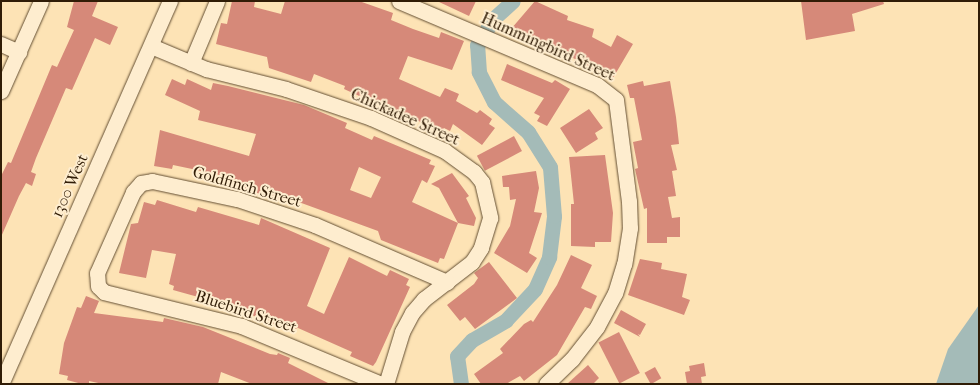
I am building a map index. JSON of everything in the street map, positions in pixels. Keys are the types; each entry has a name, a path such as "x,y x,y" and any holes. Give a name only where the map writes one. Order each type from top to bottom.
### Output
{"street":[{"path":"1,91 42,1"},
{"name":"1300 West","path":"5,383 170,1"},
{"path":"191,63 217,1"},
{"name":"Hummingbird Street","path":"399,1 606,90 613,95 618,111 629,201 630,228 624,264 615,293 597,327 572,359 546,384"},
{"path":"1,44 19,52"},
{"name":"Chickadee Street","path":"151,46 191,63 354,112 445,151 474,172 486,195 490,218 488,233 472,262 412,313 402,332 386,384"},
{"name":"Goldfinch Street","path":"98,286 97,273 133,192 141,183 152,181 274,210 447,282"},
{"name":"Bluebird Street","path":"98,286 109,296 171,307 242,326 381,384"}],"water":[{"path":"979,305 979,383 936,384 948,349"}],"building":[{"path":"74,1 98,1 92,16 118,27 110,45 95,38 72,90 66,88 31,172 36,174 32,186 26,183 1,237 1,176 8,162 11,163 52,65 57,67 74,30 67,27"},
{"path":"232,1 255,1 254,7 281,14 285,1 359,1 393,13 391,20 413,29 439,38 441,32 464,41 452,70 408,56 399,79 440,97 445,88 459,94 456,101 477,113 480,110 492,119 489,124 495,128 482,145 453,124 450,131 444,128 442,132 412,118 411,121 377,108 379,105 344,89 345,86 314,74 311,82 269,68 267,57 216,44 221,23 227,24"},
{"path":"437,1 476,1 469,16"},
{"path":"535,1 568,16 567,20 594,29 592,37 611,47 617,35 633,44 613,78 574,62 575,59 569,56 540,46 542,41 511,29"},
{"path":"801,1 883,1 884,4 852,14 855,31 806,40"},
{"path":"507,64 552,83 555,80 570,89 547,126 537,121 540,116 534,113 544,98 501,80"},
{"path":"172,79 185,85 187,79 211,90 213,83 228,86 304,105 347,123 345,128 372,140 374,136 431,160 429,164 435,166 427,183 422,180 412,202 458,223 444,259 440,258 438,263 381,240 378,231 285,197 283,202 240,187 241,182 216,174 173,165 172,169 154,166 160,130 249,156 256,134 198,120 200,111 165,95","holes":["359,167 381,177 371,198 350,190"]},
{"path":"643,81 644,86 670,81 676,117 679,144 671,145 677,170 672,171 676,196 668,197 672,218 680,217 680,237 667,237 667,243 647,243 647,208 644,209 635,169 638,168 633,142 642,140 634,98 630,98 627,85"},
{"path":"589,109 603,128 595,133 598,139 576,153 560,128"},
{"path":"514,136 522,151 485,171 477,156"},
{"path":"605,155 613,213 611,242 595,242 595,247 571,246 571,204 574,204 569,157"},
{"path":"536,171 539,188 534,212 542,213 529,253 537,258 527,273 494,253 510,226 516,199 510,200 509,187 503,187 502,176"},
{"path":"452,173 469,196 466,198 476,218 474,226 458,223 439,188 431,184"},
{"path":"157,200 196,212 198,207 259,225 261,218 330,248 307,306 324,314 349,257 387,276 390,270 409,279 406,285 410,287 373,366 350,356 352,352 298,328 289,330 227,305 173,290 174,286 169,284 176,254 152,250 146,278 119,273 131,224 138,223 144,202 155,205"},
{"path":"571,255 592,265 581,288 597,296 591,309 585,307 557,355 524,381 520,376 506,384 481,384 474,374 503,353 500,349 524,324 531,320 533,322 557,285"},
{"path":"640,259 662,263 661,269 687,274 682,297 690,300 684,315 628,295"},
{"path":"489,262 517,298 475,329 465,317 460,321 447,305 474,284 478,278 474,273"},
{"path":"86,296 99,301 94,313 163,322 164,318 203,327 270,354 277,355 278,353 290,358 288,363 330,384 252,384 221,372 218,384 103,384 89,381 89,384 82,384 67,380 68,376 59,374 64,343 77,307 81,308"},
{"path":"621,310 646,324 640,335 638,334 640,337 614,323"},
{"path":"619,332 640,373 619,383 599,342"},
{"path":"704,363 706,376 701,377 702,384 687,384 685,372 690,371 689,366"},
{"path":"588,365 599,378 593,384 567,384"},
{"path":"655,367 661,378 651,384 645,373"}],"waterway":[{"path":"461,384 457,356 472,340 506,320 535,289 549,257 554,216 550,167 528,132 494,102 479,72 477,45 494,18 513,1"}]}
